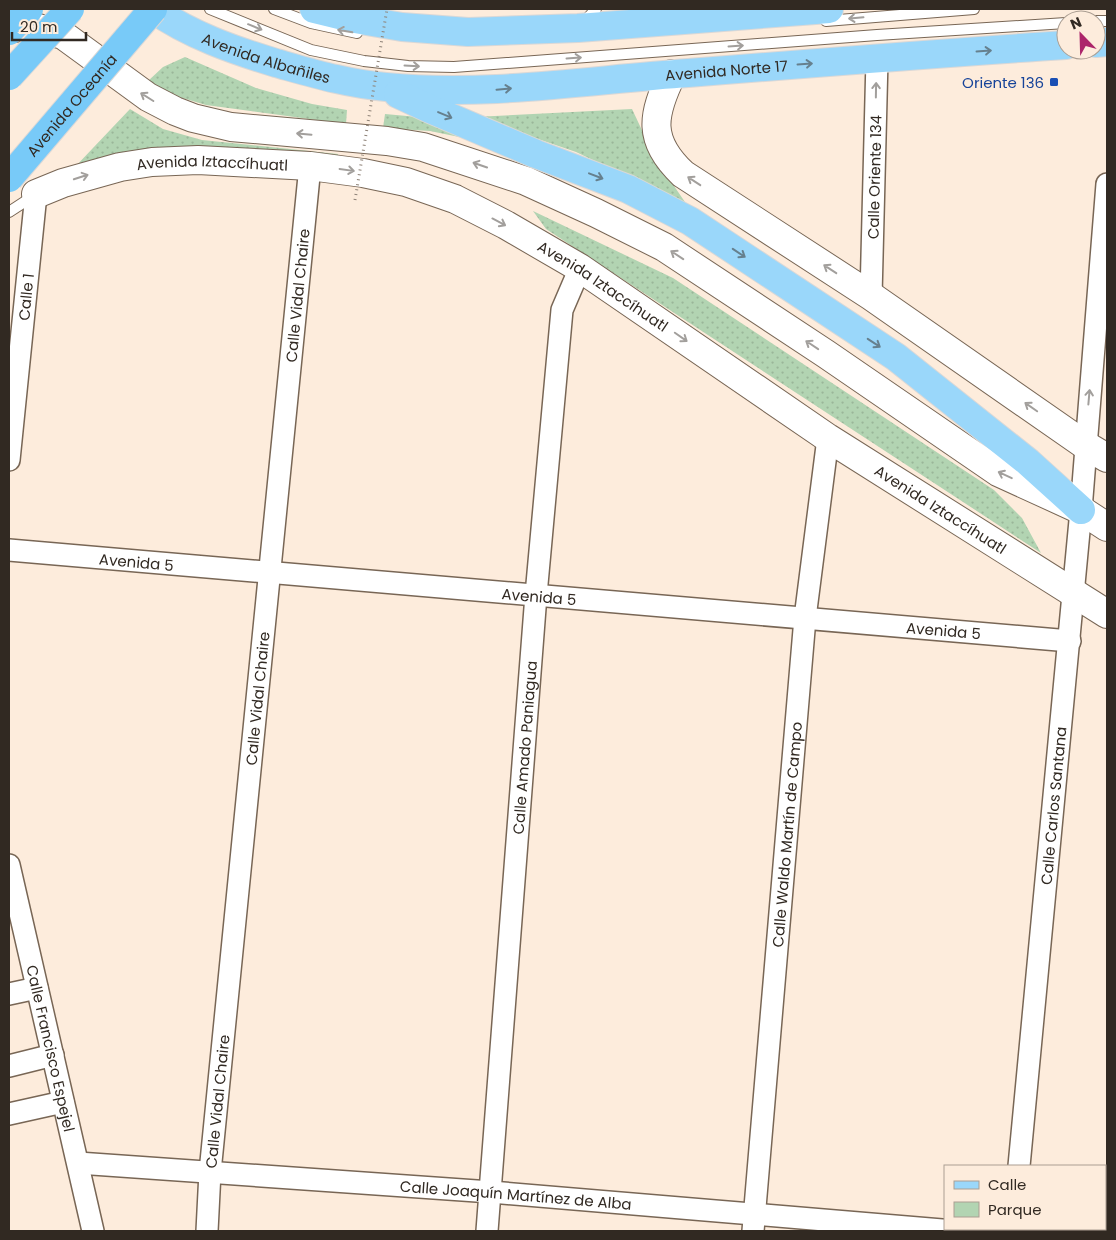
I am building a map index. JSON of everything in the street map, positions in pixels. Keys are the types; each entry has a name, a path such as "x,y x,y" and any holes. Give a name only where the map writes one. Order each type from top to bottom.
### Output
{"highway":[{"path":"10,48 28,9"},
{"path":"10,48 70,9"},
{"name":"Avenida Oceanía","path":"9,178 153,9"}],"main road":[{"name":"Avenida Albañiles","path":"153,9 183,28 225,47 319,75 354,83 385,87"},
{"path":"314,9 355,19 402,27 468,32 587,18 715,13 822,15"},
{"path":"10,48 20,27 38,28 63,35 148,97 175,112 193,118 231,128 387,141 423,147 526,182 596,213 664,247 826,354 998,472 1081,510 1107,527"},
{"name":"Avenida Norte 17","path":"385,87 444,91 488,91 672,74 1056,46"},
{"path":"672,74 660,98 656,117 658,139 671,163 683,174 871,296 1096,452"},
{"path":"385,87 428,108 518,146 628,188 690,221 896,357 1028,462 1081,510"},
{"name":"Avenida Iztaccíhuatl","path":"36,194 89,175 120,167 152,162 198,160 310,166 363,173 406,182 455,199 506,225 580,268 828,438 1107,614"}],"street":[{"name":"Calle Oriente 134","path":"871,296 876,59"},
{"name":"Calle Vidal Chaire","path":"207,1231 210,1172 271,575 310,166"},
{"name":"Calle Carlos Santana","path":"1019,1165 1081,510 1096,452 1107,184"},
{"name":"Calle 1","path":"9,460 36,194"},
{"name":"Calle Amado Paniagua","path":"487,1231 536,595 562,310 580,268"},
{"name":"Calle Waldo Martín de Campo","path":"753,1223 805,618 828,438"},
{"name":"Avenida 5","path":"9,550 271,575 536,595 1070,641"},
{"name":"Calle Francisco Espejel","path":"9,865 93,1231"},
{"path":"9,994 37,988"},
{"path":"9,1066 53,1055"},
{"path":"9,1114 63,1102"},
{"name":"Calle Joaquín Martínez de Alba","path":"78,1163 490,1192 753,1223 954,1231"}],"lane":[{"path":"210,9 311,50 364,61 408,66 445,67 1056,24"},
{"path":"274,9 311,23 370,35"},
{"path":"822,15 974,9"},
{"path":"9,212 36,194"}],"path":[{"path":"355,200 387,9"}],"green space":[{"path":"185,57 256,88 312,104 347,110 346,124 206,105 169,94 148,81 163,67"},
{"path":"130,109 163,129 202,140 338,154 337,162 74,168"},
{"path":"632,109 655,158 687,205 576,152 474,117"},
{"path":"385,114 418,117 464,138 430,131 383,128"},
{"path":"533,211 673,278 994,490 1022,518 1041,553 546,229"}],"place":[{"name":"Oriente 136","path":"1054,82"}]}
